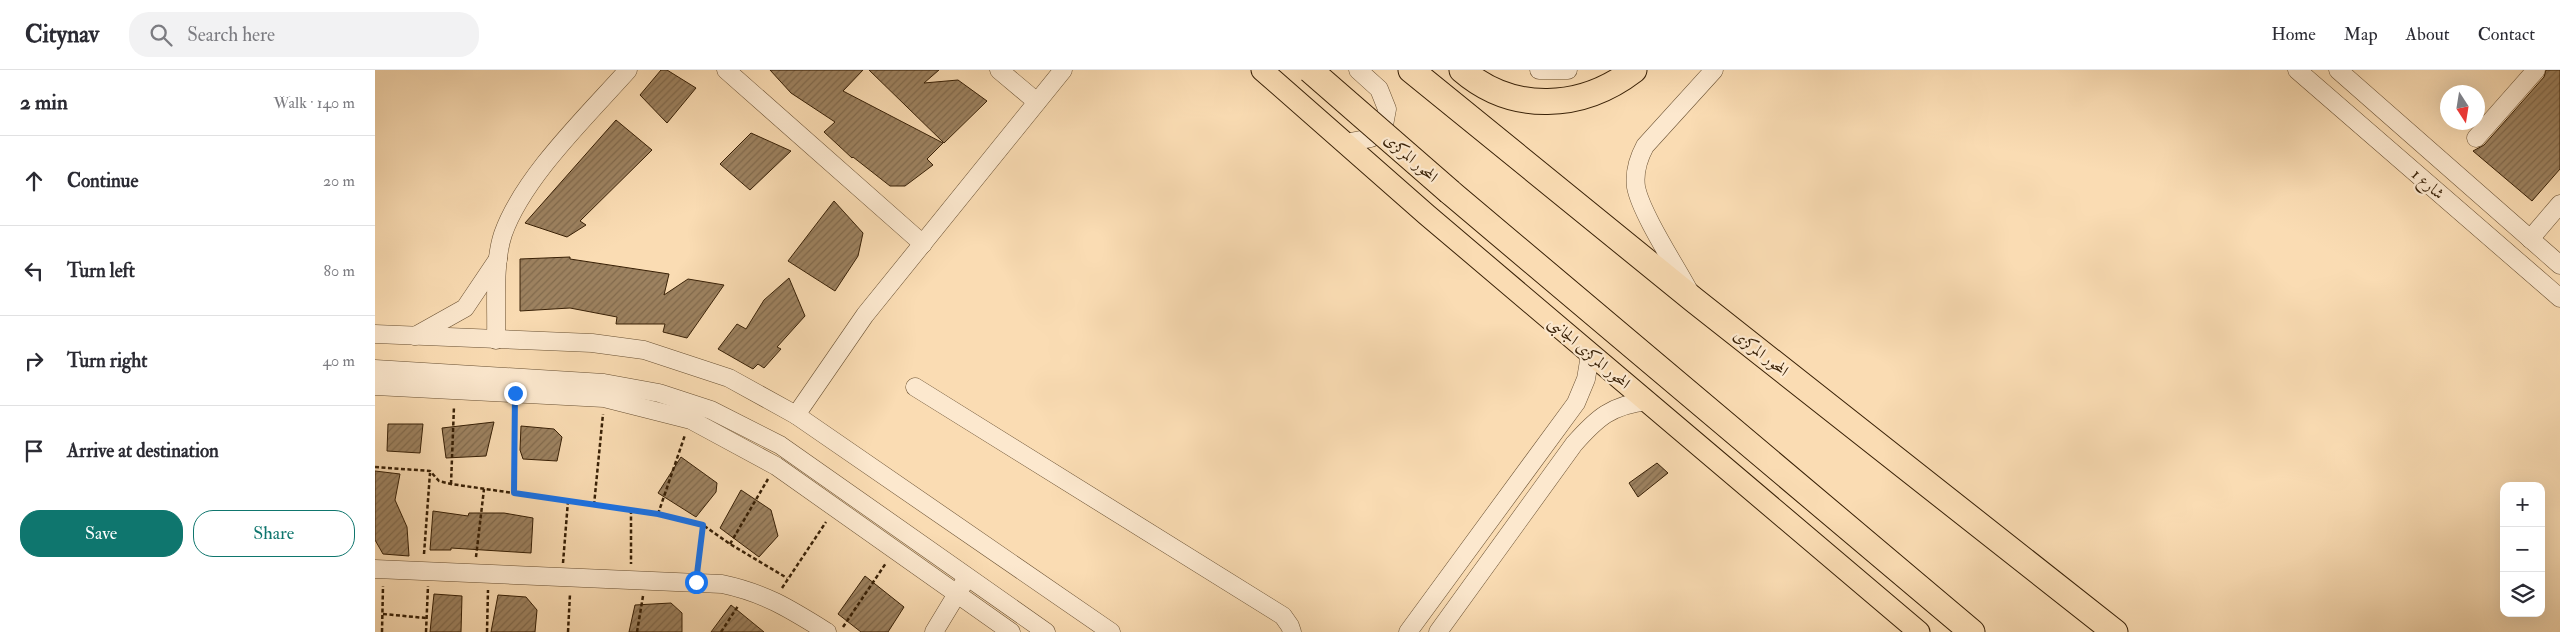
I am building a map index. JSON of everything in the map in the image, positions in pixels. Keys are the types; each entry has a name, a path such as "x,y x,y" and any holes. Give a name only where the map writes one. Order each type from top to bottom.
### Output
{"highway":[{"name":"المحور المركزى","path":"1310,70 1450,192 1972,632"},
{"name":"المحور المركزى","path":"1411,70 1694,300 2115,632"},
{"path":"1462,70 1489,90 1505,96 1539,102 1556,102 1590,95 1613,84 1633,70"}],"main road":[{"name":"المحور المركزى الجانبى","path":"1262,70 1590,355 1648,401 1919,632"}],"street":[{"path":"496,340 498,259 503,234 515,208 535,179 628,70"},
{"path":"726,70 923,244"},
{"path":"999,70 1037,102"},
{"path":"796,415 865,315 1063,70"},
{"path":"1345,143 1371,138 1384,125 1387,109 1379,89 1357,70"},
{"path":"1539,70 1568,70"},
{"path":"1694,300 1643,206 1636,186 1635,176 1640,155 1645,146 1714,70"},
{"name":"شارع 1","path":"2297,70 2560,298"},
{"name":"شارع 1","path":"2338,70 2560,265"},
{"path":"2477,138 2536,70"},
{"path":"2502,248 2524,234 2560,204"},
{"path":"413,337 465,308 498,259"},
{"path":"375,334 413,337 592,342 644,350 675,358 729,378 796,415 1111,632"},
{"path":"1408,632 1557,432 1581,391 1590,355"},
{"path":"375,369 604,383 659,393 687,402 735,421 780,445 1046,632"},
{"path":"375,386 605,398 691,420 776,466 1010,632"},
{"path":"915,386 1277,612 1287,620 1292,632"},
{"path":"1438,632 1573,444 1596,419 1606,413 1626,404 1648,401"},
{"path":"1557,432 1573,444"},
{"path":"379,569 722,584 749,590 775,600 827,632"},
{"path":"934,632 967,578"}],"path":[{"path":"451,484 454,390"},
{"path":"514,493 515,393"},
{"path":"594,505 605,398"},
{"path":"658,514 691,420"},
{"path":"729,544 776,466"},
{"path":"375,467 430,471 439,481 451,484 658,514 703,525 729,544 787,578"},
{"path":"426,632 426,571 430,471"},
{"path":"484,489 481,573 487,632"},
{"path":"568,501 568,632"},
{"path":"775,600 787,578 836,508"},
{"path":"631,510 639,580 637,632"},
{"path":"696,582 703,525"},
{"path":"839,632 895,550"},
{"path":"379,569 383,632"},
{"path":"721,632 749,590"},
{"path":"383,614 427,618"}],"building":[{"path":"661,70 667,70 696,88 667,123 640,95"},
{"path":"770,70 863,70 843,91 943,143 927,159 933,165 905,186 890,186 852,158 824,132 835,122 791,93"},
{"path":"869,70 939,70 924,83 958,80 987,101 944,143"},
{"path":"2546,70 2560,70 2560,169 2532,201 2473,151 2484,145 2544,77"},
{"path":"616,120 652,150 580,221 586,225 567,237 525,223"},
{"path":"751,133 791,151 750,190 720,164"},
{"path":"834,201 863,233 858,256 835,291 788,261"},
{"path":"570,257 570,259 669,274 664,295 688,279 724,285 687,338 663,332 665,324 616,324 617,317 570,308 520,311 520,259"},
{"path":"789,278 805,316 777,347 781,349 764,368 758,364 753,369 718,349 737,324 746,329 764,300"},
{"path":"494,422 486,456 446,458 442,428"},
{"path":"388,424 423,424 420,453 387,451"},
{"path":"521,426 554,429 562,437 557,461 523,459 520,450"},
{"path":"681,457 717,483 716,492 696,517 658,493"},
{"path":"1657,463 1668,473 1638,497 1629,483"},
{"path":"375,471 400,474 395,500 407,527 409,556 383,554 375,540"},
{"path":"741,490 771,510 778,536 759,557 720,528"},
{"path":"433,511 468,516 469,513 504,513 533,518 531,553 451,548 451,550 430,550"},
{"path":"865,576 904,607 888,632 861,632 838,614"},
{"path":"434,594 462,596 461,632 430,632"},
{"path":"498,595 526,597 537,610 535,632 491,632"},
{"path":"671,603 682,613 682,632 629,632 635,605"},
{"path":"731,605 764,632 711,632"}],"route":[{"path":"515,393 514,493 658,514 703,525 696,582"}]}
